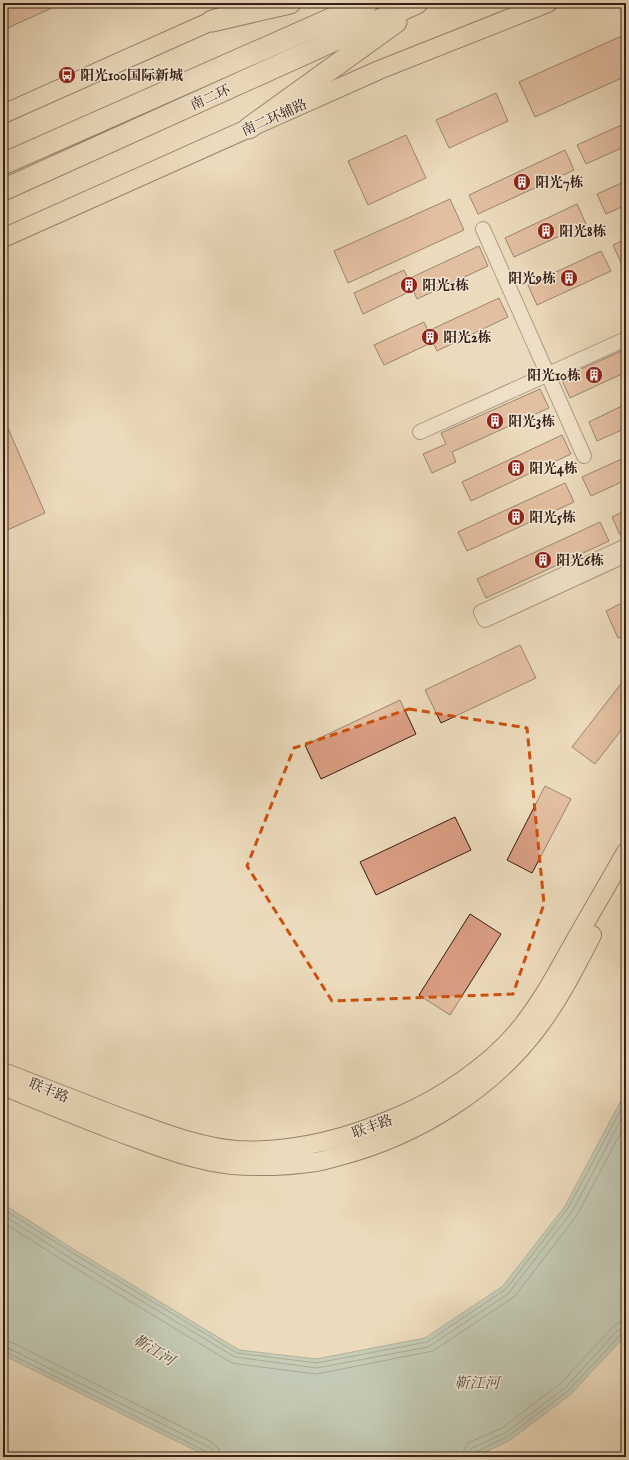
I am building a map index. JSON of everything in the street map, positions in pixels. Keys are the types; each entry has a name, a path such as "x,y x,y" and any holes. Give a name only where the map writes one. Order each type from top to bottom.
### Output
{"highway":[{"path":"212,21 290,3"},
{"name":"南二环","path":"3,164 367,3"},
{"name":"南二环","path":"3,190 417,3"},
{"path":"250,128 423,3"}],"main road":[{"path":"6,111 250,3"},
{"name":"南二环辅路","path":"3,238 379,70 548,3"},
{"name":"联丰路","path":"3,1072 151,1129 208,1145 237,1150 265,1150 308,1145 347,1136 412,1110 439,1095 468,1077 517,1032 536,1007 626,852"},
{"name":"联丰路","path":"3,1086 152,1145 205,1160 231,1165 273,1166 316,1162 381,1143 420,1125 446,1110 491,1077 517,1053 539,1026 556,1000 626,874"}],"street":[{"path":"483,229 584,456"},
{"path":"420,432 626,339"},
{"path":"626,546 481,612 485,620 626,555"}],"highlighted area":[{"path":"409,709 527,728 544,904 513,994 332,1001 247,866 294,748"}],"water":[{"name":"靳江河","path":"626,1091 626,1335 571,1394 509,1441 474,1457 209,1457 3,1355 3,1204 75,1250 239,1350 316,1359 425,1338 503,1286 565,1206"}],"building":[{"path":"3,3 63,3 3,30"},
{"path":"626,34 626,76 535,117 519,82"},
{"path":"496,93 508,121 449,148 436,120"},
{"path":"626,123 626,146 586,164 577,145"},
{"path":"406,135 426,178 368,205 348,161"},
{"name":"阳光7栋","path":"565,150 574,170 478,214 469,195"},
{"path":"626,181 626,205 606,214 597,194"},
{"path":"450,199 464,230 348,283 334,251"},
{"name":"阳光8栋","path":"577,204 586,224 514,257 505,238"},
{"path":"626,239 626,263 622,265 613,245"},
{"name":"阳光1栋","path":"479,246 488,266 417,299 413,290 363,314 354,293 404,270 408,279"},
{"name":"阳光9栋","path":"601,251 611,271 537,305 528,285"},
{"name":"阳光2栋","path":"499,298 508,317 437,351 433,342 384,365 374,345 424,322 428,331"},
{"name":"阳光10栋","path":"626,349 626,372 570,398 561,378"},
{"name":"阳光3栋","path":"540,389 549,408 452,452 456,462 432,473 423,454 446,444 441,433"},
{"path":"626,404 626,428 597,441 589,422"},
{"path":"3,417 45,513 3,532"},
{"name":"阳光4栋","path":"562,435 571,454 471,501 462,482"},
{"path":"626,457 626,480 591,496 582,477"},
{"name":"阳光5栋","path":"565,483 574,502 467,551 458,532"},
{"path":"626,510 626,532 620,535 612,517"},
{"name":"阳光6栋","path":"600,522 609,541 486,598 477,579"},
{"path":"626,601 626,635 618,638 606,611"},
{"path":"520,645 536,678 441,723 425,690"},
{"path":"624,680 626,682 626,724 595,764 572,747"},
{"path":"400,700 416,734 321,779 305,745"},
{"path":"545,786 571,799 532,873 507,860"},
{"path":"455,817 471,850 376,895 360,862"},
{"path":"470,914 501,934 450,1015 419,995"}],"place":[{"name":"阳光100国际新城","path":"67,75"},
{"name":"阳光7栋","path":"522,182"},
{"name":"阳光8栋","path":"546,231"},
{"name":"阳光9栋","path":"569,278"},
{"name":"阳光1栋","path":"409,285"},
{"name":"阳光2栋","path":"430,337"},
{"name":"阳光10栋","path":"594,375"},
{"name":"阳光3栋","path":"495,421"},
{"name":"阳光4栋","path":"516,468"},
{"name":"阳光5栋","path":"516,517"},
{"name":"阳光6栋","path":"543,560"}]}
